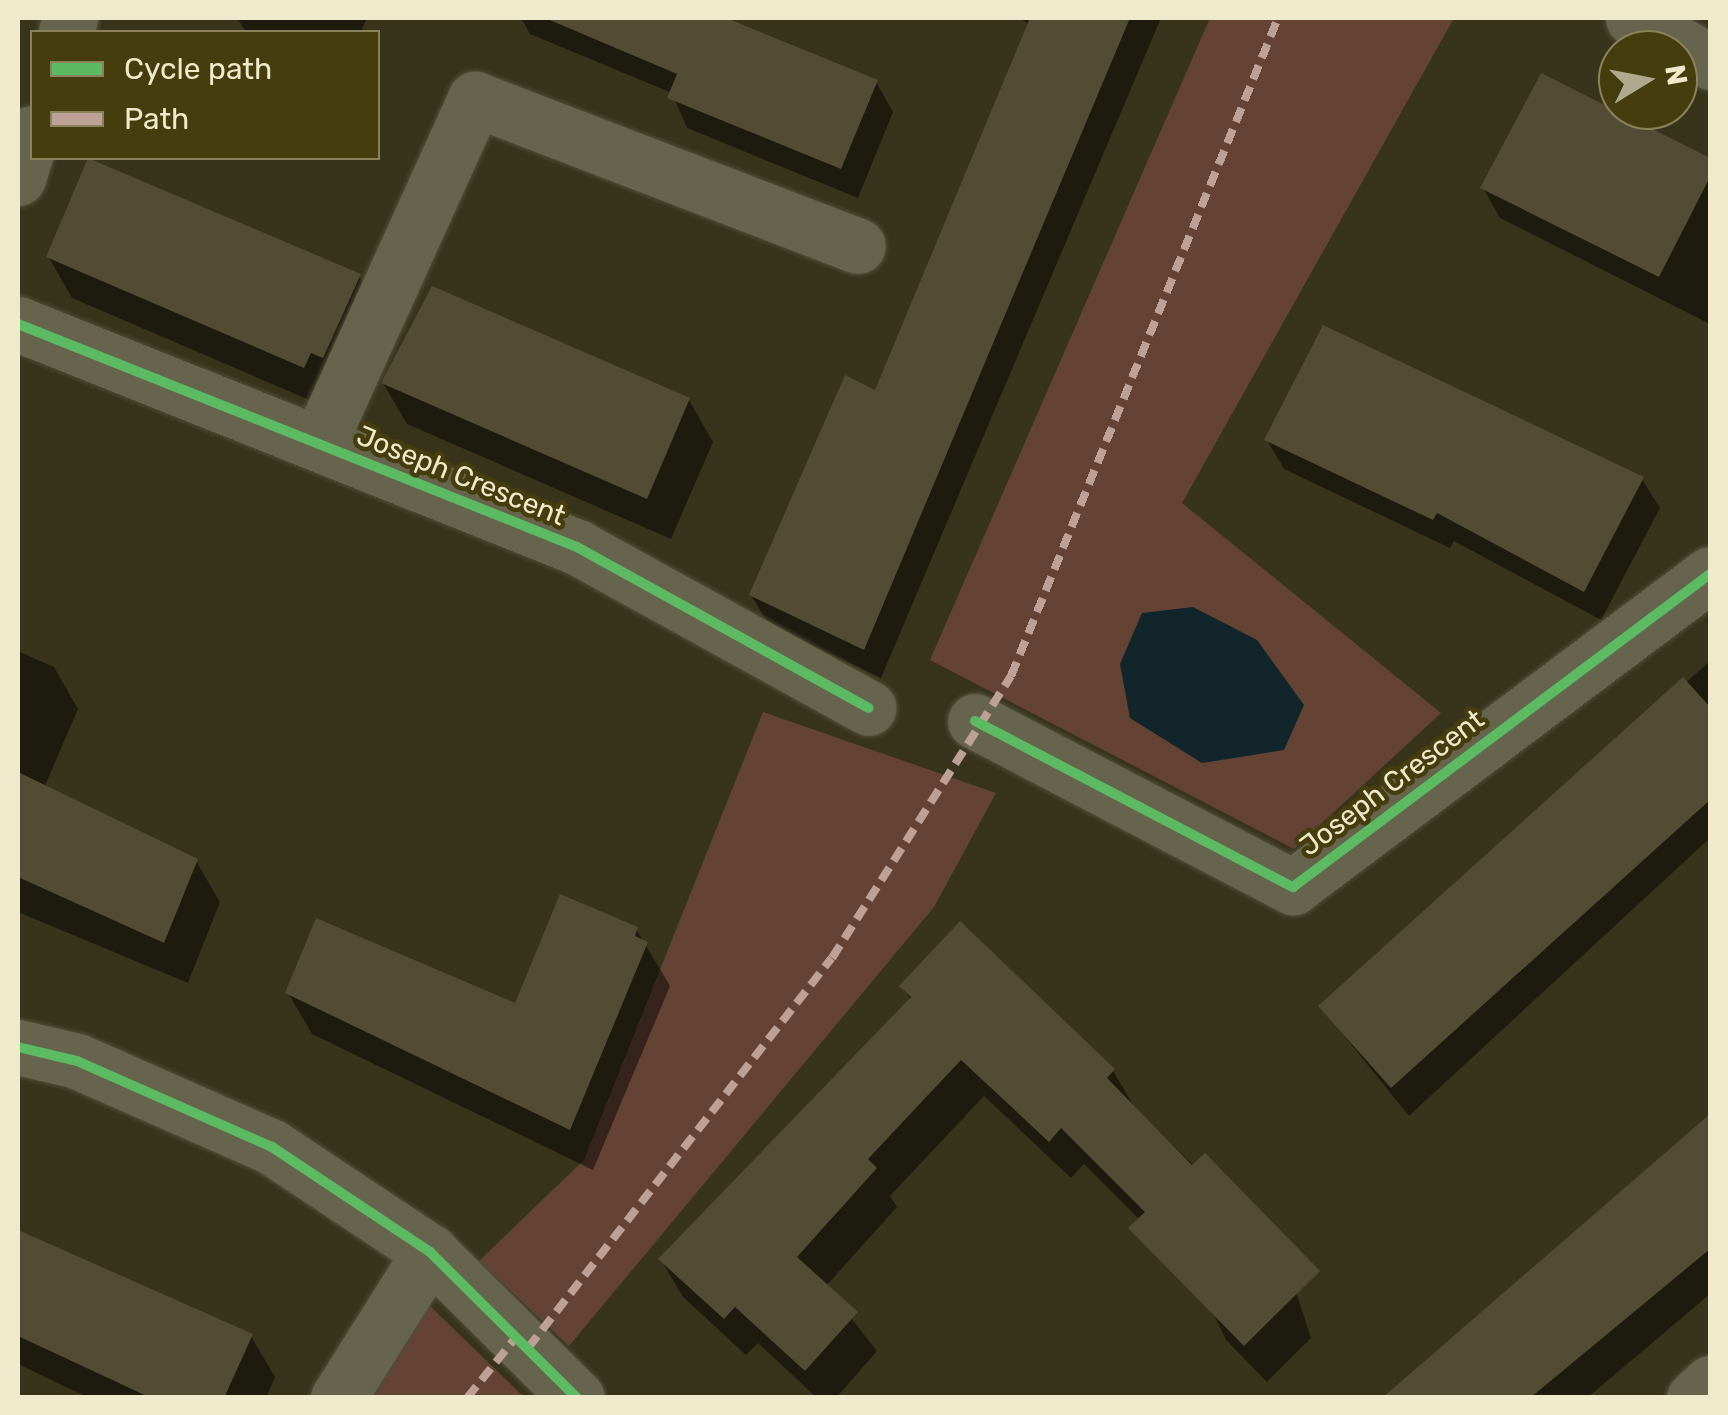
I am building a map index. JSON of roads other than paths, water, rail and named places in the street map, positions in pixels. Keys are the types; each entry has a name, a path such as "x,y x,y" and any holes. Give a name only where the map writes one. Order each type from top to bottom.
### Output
{"street":[{"path":"1633,18 1710,62"},
{"path":"320,443 475,99 858,246"},
{"path":"18,178 30,139"},
{"name":"Joseph Crescent","path":"18,324 578,547 869,708"},
{"name":"Joseph Crescent","path":"974,721 1293,887 1710,574"},
{"path":"18,1048 77,1061 272,1147 430,1252 577,1398"},
{"path":"338,1398 430,1252"},
{"path":"1694,1398 1710,1383"}],"water":[{"path":"1193,607 1257,640 1304,705 1284,750 1202,763 1130,718 1120,664 1142,613"}]}
